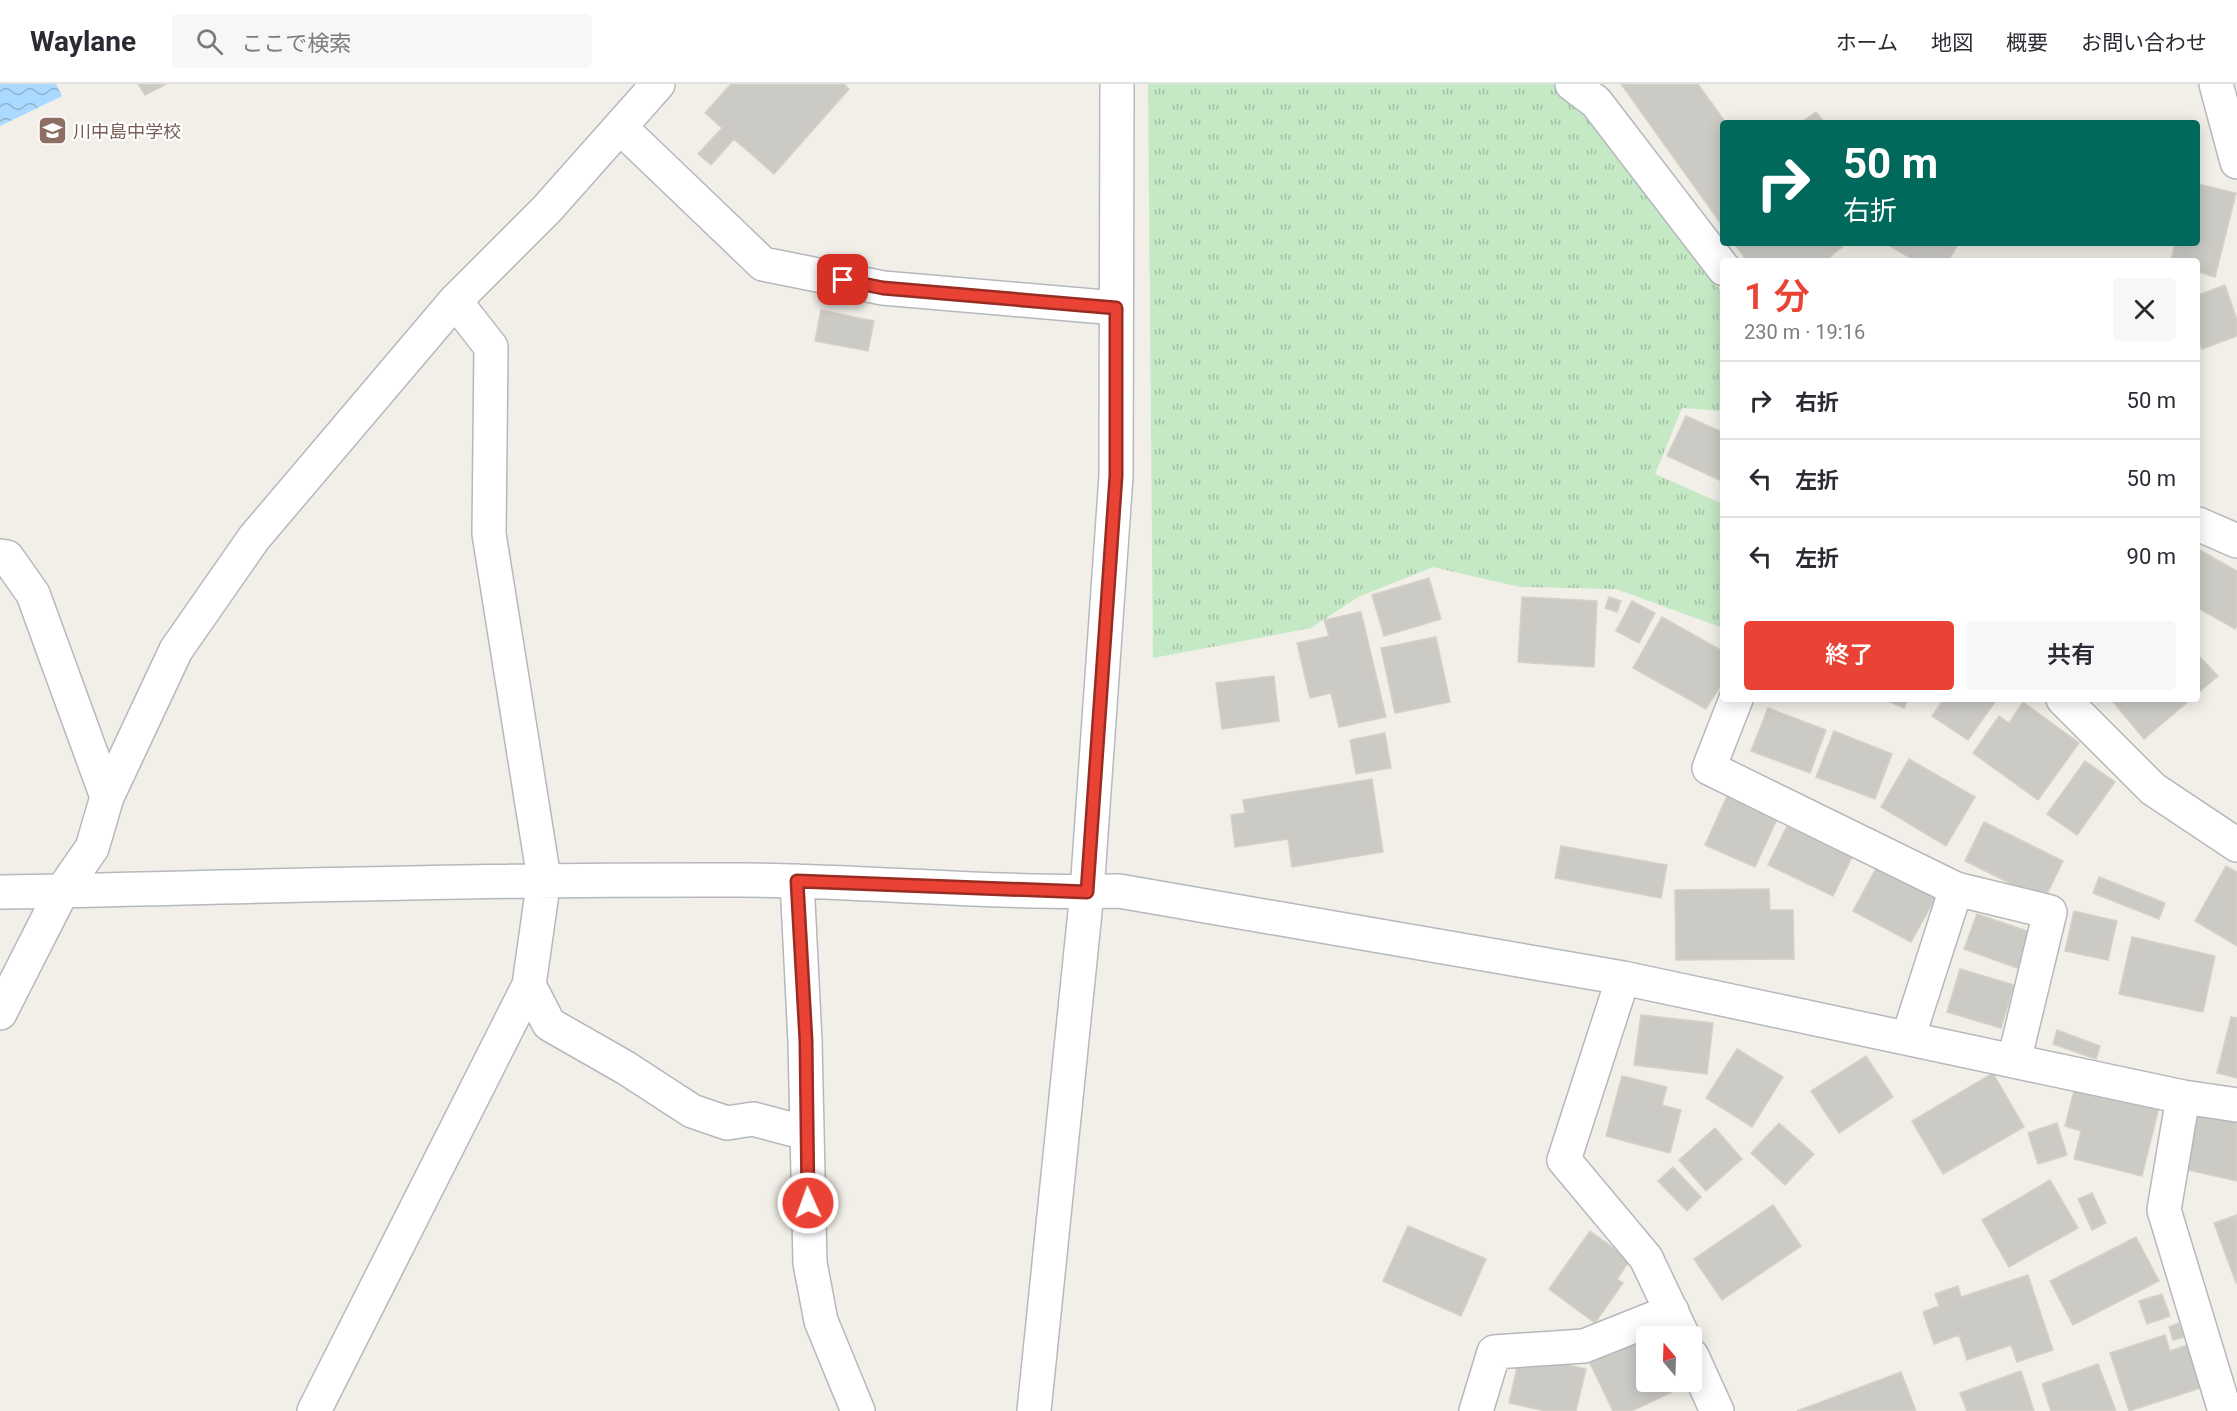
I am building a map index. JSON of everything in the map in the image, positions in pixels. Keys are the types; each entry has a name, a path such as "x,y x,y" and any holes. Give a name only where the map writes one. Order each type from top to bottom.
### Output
{"street":[{"path":"0,1013 62,891 92,848 107,797 176,650 254,538 455,301 547,209 658,84"},
{"path":"1034,1411 1087,892 1116,476 1117,84"},
{"path":"1572,84 1596,102 1720,264"},
{"path":"2216,84 2237,162"},
{"path":"620,127 763,264 883,288 1116,308"},
{"path":"314,1411 529,985 544,879 489,534 492,347 455,301"},
{"path":"2200,525 2237,541"},
{"path":"0,556 7,557 33,594 107,797"},
{"path":"1736,702 1709,768 1956,889 2050,912 2014,1061"},
{"path":"2066,702 2153,789 2237,845"},
{"path":"0,892 544,879 797,881 1087,892 1119,891 1623,978 2183,1097 2237,1105"},
{"path":"797,881 806,1041 810,1263 820,1321 858,1411"},
{"path":"1908,1038 1956,889"},
{"path":"1476,1411 1494,1352 1584,1346 1677,1324 1647,1258 1564,1160 1623,978"},
{"path":"529,985 549,1024 626,1068 692,1112 727,1123 753,1119 806,1133"},
{"path":"2183,1097 2164,1210 2225,1411"},
{"path":"1702,1378 1717,1411"}],"green space":[{"path":"1148,84 1564,84 1605,114 1720,290 1720,411 1682,408 1655,474 1720,503 1720,627 1616,589 1520,587 1433,567 1358,597 1311,628 1153,658"}],"water":[{"path":"0,84 56,84 62,96 0,126"}],"building":[{"path":"138,84 166,84 145,95"},
{"path":"731,84 844,84 849,89 774,174 734,139 711,165 698,154 722,128 705,113"},
{"path":"1621,84 1698,84 1724,120 1720,120 1720,222"},
{"path":"1816,112 1823,120 1804,120"},
{"path":"2200,184 2236,193 2215,277 2200,273 2200,258 2172,258 2174,246 2200,246"},
{"path":"1736,246 1843,246 1829,258 1745,258"},
{"path":"1890,246 1957,246 1950,258 1910,258"},
{"path":"2225,285 2237,320 2237,336 2202,349 2200,344 2200,294"},
{"path":"821,310 874,321 868,351 815,341"},
{"path":"1686,416 1720,431 1720,480 1667,456"},
{"path":"2200,550 2237,571 2237,625 2235,629 2200,609"},
{"path":"1429,578 1441,619 1384,636 1372,595"},
{"path":"1522,597 1597,601 1594,667 1518,662"},
{"path":"1609,597 1621,601 1617,612 1605,608"},
{"path":"1632,601 1655,613 1639,643 1616,631"},
{"path":"1361,612 1386,717 1339,727 1331,693 1310,698 1297,643 1329,636 1324,620"},
{"path":"1662,617 1720,650 1720,686 1706,709 1633,668"},
{"path":"1436,637 1450,702 1395,713 1381,648"},
{"path":"2200,657 2218,676 2200,691"},
{"path":"1274,676 1279,721 1222,729 1216,683"},
{"path":"1890,702 1907,702 1904,708"},
{"path":"1942,702 1995,702 1968,740 1932,716"},
{"path":"2023,702 2079,743 2038,800 1973,753 1999,716 2009,723"},
{"path":"2113,702 2187,702 2144,739"},
{"path":"1768,708 1826,730 1810,773 1751,751"},
{"path":"1834,731 1892,754 1875,799 1816,777"},
{"path":"1385,733 1391,768 1356,774 1350,740"},
{"path":"1909,759 1975,797 1946,846 1881,807"},
{"path":"2085,761 2115,782 2077,835 2047,814"},
{"path":"1372,779 1383,852 1292,867 1288,839 1235,847 1231,815 1245,813 1243,800"},
{"path":"1727,796 1777,819 1755,867 1705,845"},
{"path":"1791,818 1856,849 1833,896 1768,865"},
{"path":"1984,822 2063,861 2044,900 1965,861"},
{"path":"1561,846 1667,865 1661,898 1555,878"},
{"path":"1879,863 1937,895 1911,942 1853,911"},
{"path":"2226,866 2237,872 2237,946 2195,921"},
{"path":"2099,877 2165,903 2159,919 2093,893"},
{"path":"1769,889 1770,910 1793,910 1794,959 1676,960 1675,890"},
{"path":"2074,911 2117,921 2108,960 2065,951"},
{"path":"1977,914 2033,933 2020,969 1964,949"},
{"path":"2132,937 2215,956 2203,1012 2119,994"},
{"path":"1960,969 2014,985 2001,1028 1947,1012"},
{"path":"1641,1015 1713,1023 1707,1074 1634,1065"},
{"path":"2231,1017 2237,1018 2237,1078 2217,1073"},
{"path":"2057,1030 2100,1046 2096,1059 2053,1044"},
{"path":"1737,1049 1783,1077 1752,1127 1706,1098"},
{"path":"1866,1056 1893,1097 1839,1133 1811,1091"},
{"path":"1993,1073 2024,1127 1943,1174 1912,1121"},
{"path":"1622,1076 1667,1087 1662,1105 1681,1110 1670,1153 1606,1136"},
{"path":"2076,1083 2160,1103 2142,1176 2074,1159 2081,1131 2065,1126"},
{"path":"2193,1106 2237,1116 2237,1181 2179,1168"},
{"path":"1779,1123 1814,1154 1785,1185 1751,1153"},
{"path":"2057,1123 2067,1155 2038,1164 2028,1133"},
{"path":"1715,1128 1742,1159 1706,1191 1679,1160"},
{"path":"1673,1167 1701,1197 1687,1211 1658,1181"},
{"path":"2050,1180 2078,1228 2009,1267 1982,1220"},
{"path":"2092,1193 2106,1223 2092,1230 2078,1199"},
{"path":"1773,1205 1801,1246 1722,1300 1694,1259"},
{"path":"2237,1215 2237,1283 2236,1283 2214,1223"},
{"path":"1408,1226 1486,1259 1461,1316 1383,1281"},
{"path":"1590,1231 1630,1260 1617,1279 1623,1283 1595,1323 1549,1289"},
{"path":"2136,1237 2159,1281 2073,1325 2050,1281"},
{"path":"2028,1275 2053,1350 2017,1362 2011,1345 1967,1360 1959,1335 1934,1344 1923,1312 1939,1306 1935,1294 1958,1286 1961,1297"},
{"path":"2162,1294 2170,1316 2147,1324 2139,1301"},
{"path":"2179,1323 2184,1337 2173,1340 2169,1327"},
{"path":"2165,1335 2170,1351 2190,1344 2204,1387 2129,1411 2110,1353"},
{"path":"1636,1342 1636,1392 1672,1392 1632,1411 1613,1411 1590,1363"},
{"path":"1520,1354 1586,1369 1576,1411 1546,1411 1509,1403"},
{"path":"2098,1364 2116,1411 2051,1411 2042,1384"},
{"path":"2021,1371 2034,1411 1967,1411 1960,1393"},
{"path":"1901,1372 1916,1411 1797,1411"}],"place":[{"name":"川中島中学校","path":"52,131"}],"route":[{"path":"808,1203 806,1041 797,881 1087,892 1116,476 1116,308 883,288 843,280"}]}
